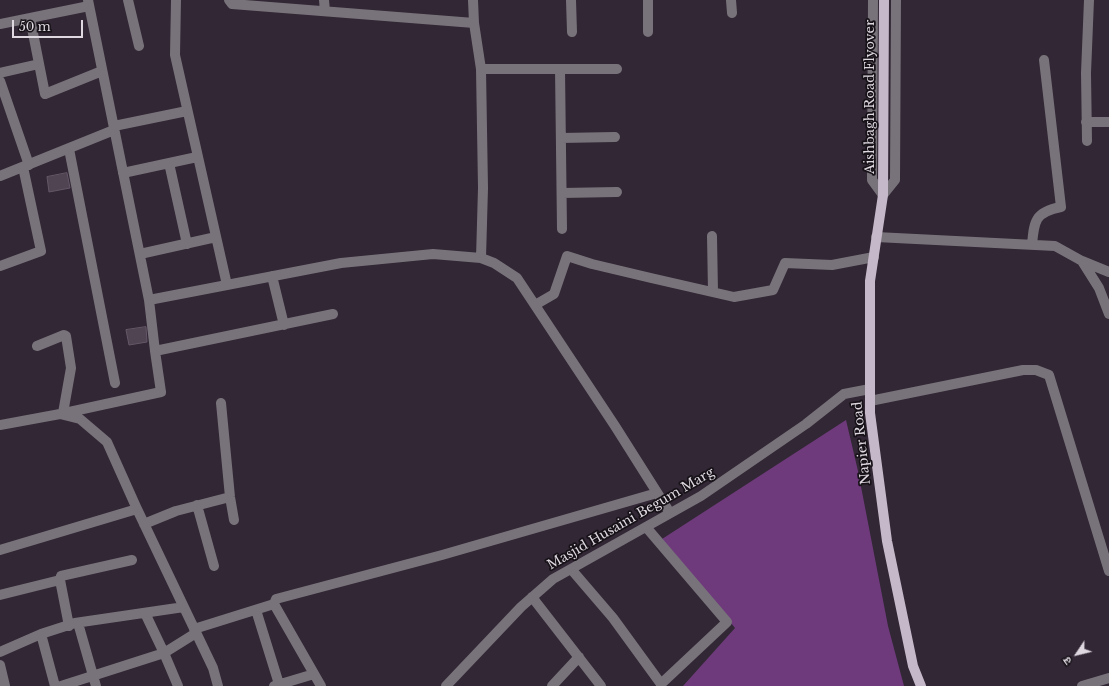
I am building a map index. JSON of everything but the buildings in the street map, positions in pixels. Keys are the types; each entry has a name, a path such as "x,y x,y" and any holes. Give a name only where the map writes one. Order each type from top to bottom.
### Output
{"main road":[{"name":"Aishbagh Road Flyover","path":"883,195 884,0"},
{"name":"Napier Road","path":"883,195 870,281 870,413 887,541 913,666 921,686"}],"street":[{"path":"128,0 139,46"},
{"path":"176,0 175,55 227,285"},
{"path":"229,0 232,4 269,3 325,12 474,23"},
{"path":"324,0 325,12"},
{"path":"474,0 474,23 481,69 483,188 481,258"},
{"path":"571,0 572,32"},
{"path":"648,0 648,32"},
{"path":"731,0 732,13"},
{"path":"873,0 872,180 883,195 895,180 896,0"},
{"path":"1087,140 1086,73 1089,0"},
{"path":"0,24 88,3 149,300 162,392 0,425"},
{"path":"30,18 45,94 102,71"},
{"path":"1032,245 1034,225 1041,215 1053,209 1061,208 1044,60"},
{"path":"0,73 39,64"},
{"path":"481,69 617,69"},
{"path":"560,69 562,229"},
{"path":"0,81 26,166 41,251 0,266"},
{"path":"0,176 69,149 114,128 187,111"},
{"path":"1086,122 1109,122"},
{"path":"561,138 615,137"},
{"path":"69,149 115,382"},
{"path":"123,173 197,157"},
{"path":"169,163 187,244"},
{"path":"562,193 617,192"},
{"path":"712,236 713,292"},
{"path":"140,254 216,237"},
{"path":"876,237 1055,246 1082,261 1109,272"},
{"path":"149,300 341,263 433,254 481,258 494,263 517,278 670,513"},
{"path":"535,305 554,294 567,256 592,264 734,297 773,290 785,263 832,264 874,257"},
{"path":"1082,261 1099,288 1109,314"},
{"path":"272,276 284,325"},
{"path":"155,351 333,314"},
{"path":"36,346 64,335 66,336 71,368 61,413"},
{"path":"870,401 1023,370 1036,370 1049,374 1109,571"},
{"name":"Masjid Husaini Begum Marg","path":"446,686 521,607 553,580 701,496 806,424 844,394 870,389"},
{"path":"221,403 230,497 234,520"},
{"path":"61,413 80,419 107,442 136,509 213,668 217,686"},
{"path":"61,686 164,653 195,631 274,604 276,600 442,556 657,493"},
{"path":"144,524 176,511 230,497"},
{"path":"197,505 214,566"},
{"path":"0,550 136,509"},
{"path":"571,569 613,618 661,685 728,622 646,527"},
{"path":"0,595 60,580 61,576 132,560"},
{"path":"60,580 96,686"},
{"path":"532,597 602,686"},
{"path":"274,604 321,686"},
{"path":"0,652 40,634 74,624 184,607"},
{"path":"256,610 276,685 314,674"},
{"path":"145,613 178,686"},
{"path":"40,634 55,686"},
{"path":"552,686 579,657"},
{"path":"0,665 5,686"},
{"path":"1082,686 1109,678"}],"shaded area":[{"path":"846,420 858,471 888,626 904,686 683,686 735,628 662,539"}]}
